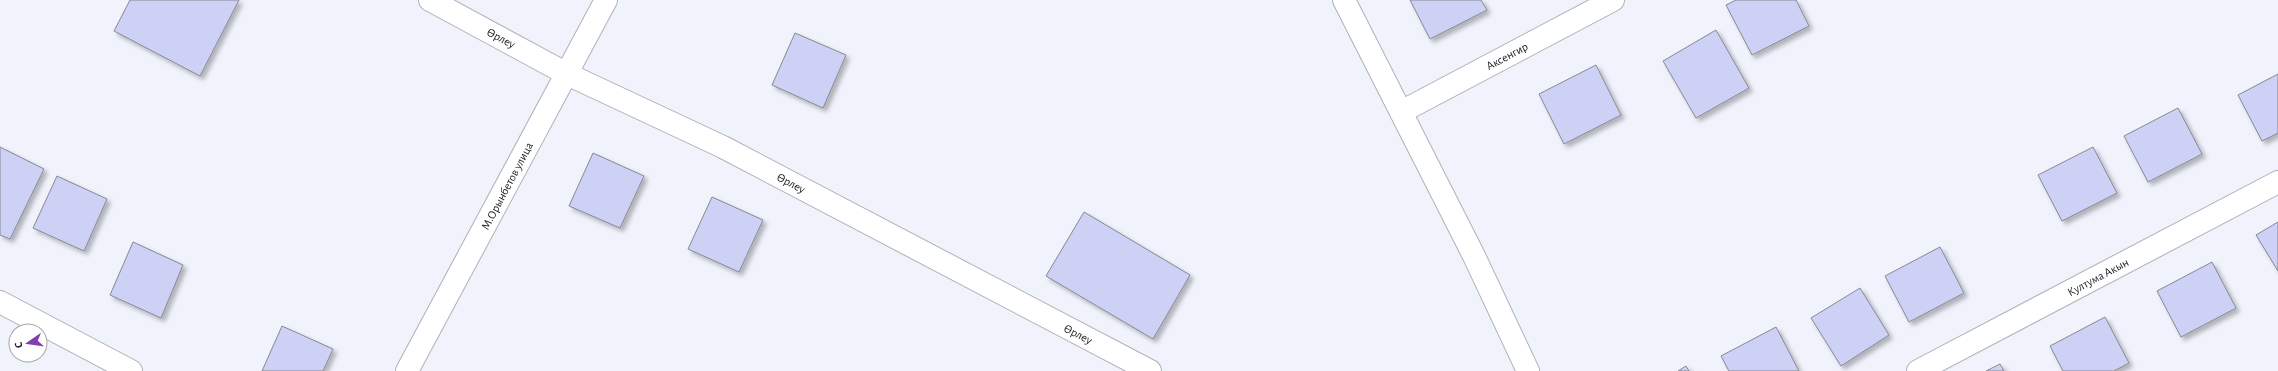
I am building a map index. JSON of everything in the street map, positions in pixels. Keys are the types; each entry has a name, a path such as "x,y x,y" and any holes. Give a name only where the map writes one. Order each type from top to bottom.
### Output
{"street":[{"name":"Өрлеу","path":"430,0 567,74 723,147 1150,371"},
{"name":"М.Орынбетов улица","path":"407,371 606,0"},
{"path":"1344,0 1474,256 1528,371"},
{"name":"Аксенгир","path":"1401,112 1613,0"},
{"name":"Култума Акын","path":"1918,371 2278,182"},
{"path":"0,302 131,371"}],"building":[{"path":"130,0 239,0 200,76 114,31"},
{"path":"1410,0 1481,0 1487,10 1430,39"},
{"path":"1736,0 1796,0 1809,26 1752,55 1726,5"},
{"path":"1716,30 1749,88 1696,118 1663,61"},
{"path":"795,33 846,55 823,108 772,85"},
{"path":"1596,65 1621,115 1564,144 1539,94"},
{"path":"2278,74 2278,133 2262,141 2238,95"},
{"path":"2178,108 2202,154 2148,182 2124,136"},
{"path":"0,147 44,169 10,239 0,235"},
{"path":"2093,147 2117,193 2062,221 2038,175"},
{"path":"593,153 644,176 620,228 569,206"},
{"path":"57,176 107,199 84,251 33,228"},
{"path":"712,197 763,220 739,272 688,249"},
{"path":"1084,212 1190,275 1153,339 1046,276"},
{"path":"2278,222 2278,271 2256,235"},
{"path":"133,242 183,265 161,318 110,295"},
{"path":"1940,247 1964,293 1909,322 1885,276"},
{"path":"2212,262 2236,308 2181,337 2157,291"},
{"path":"1860,288 1889,335 1841,366 1811,318"},
{"path":"2105,317 2129,363 2114,371 2063,371 2050,346"},
{"path":"282,326 333,349 323,371 262,371"},
{"path":"1776,327 1799,371 1729,371 1721,356"},
{"path":"2000,364 2004,371 1986,371"},
{"path":"1686,366 1689,371 1678,371"}]}
